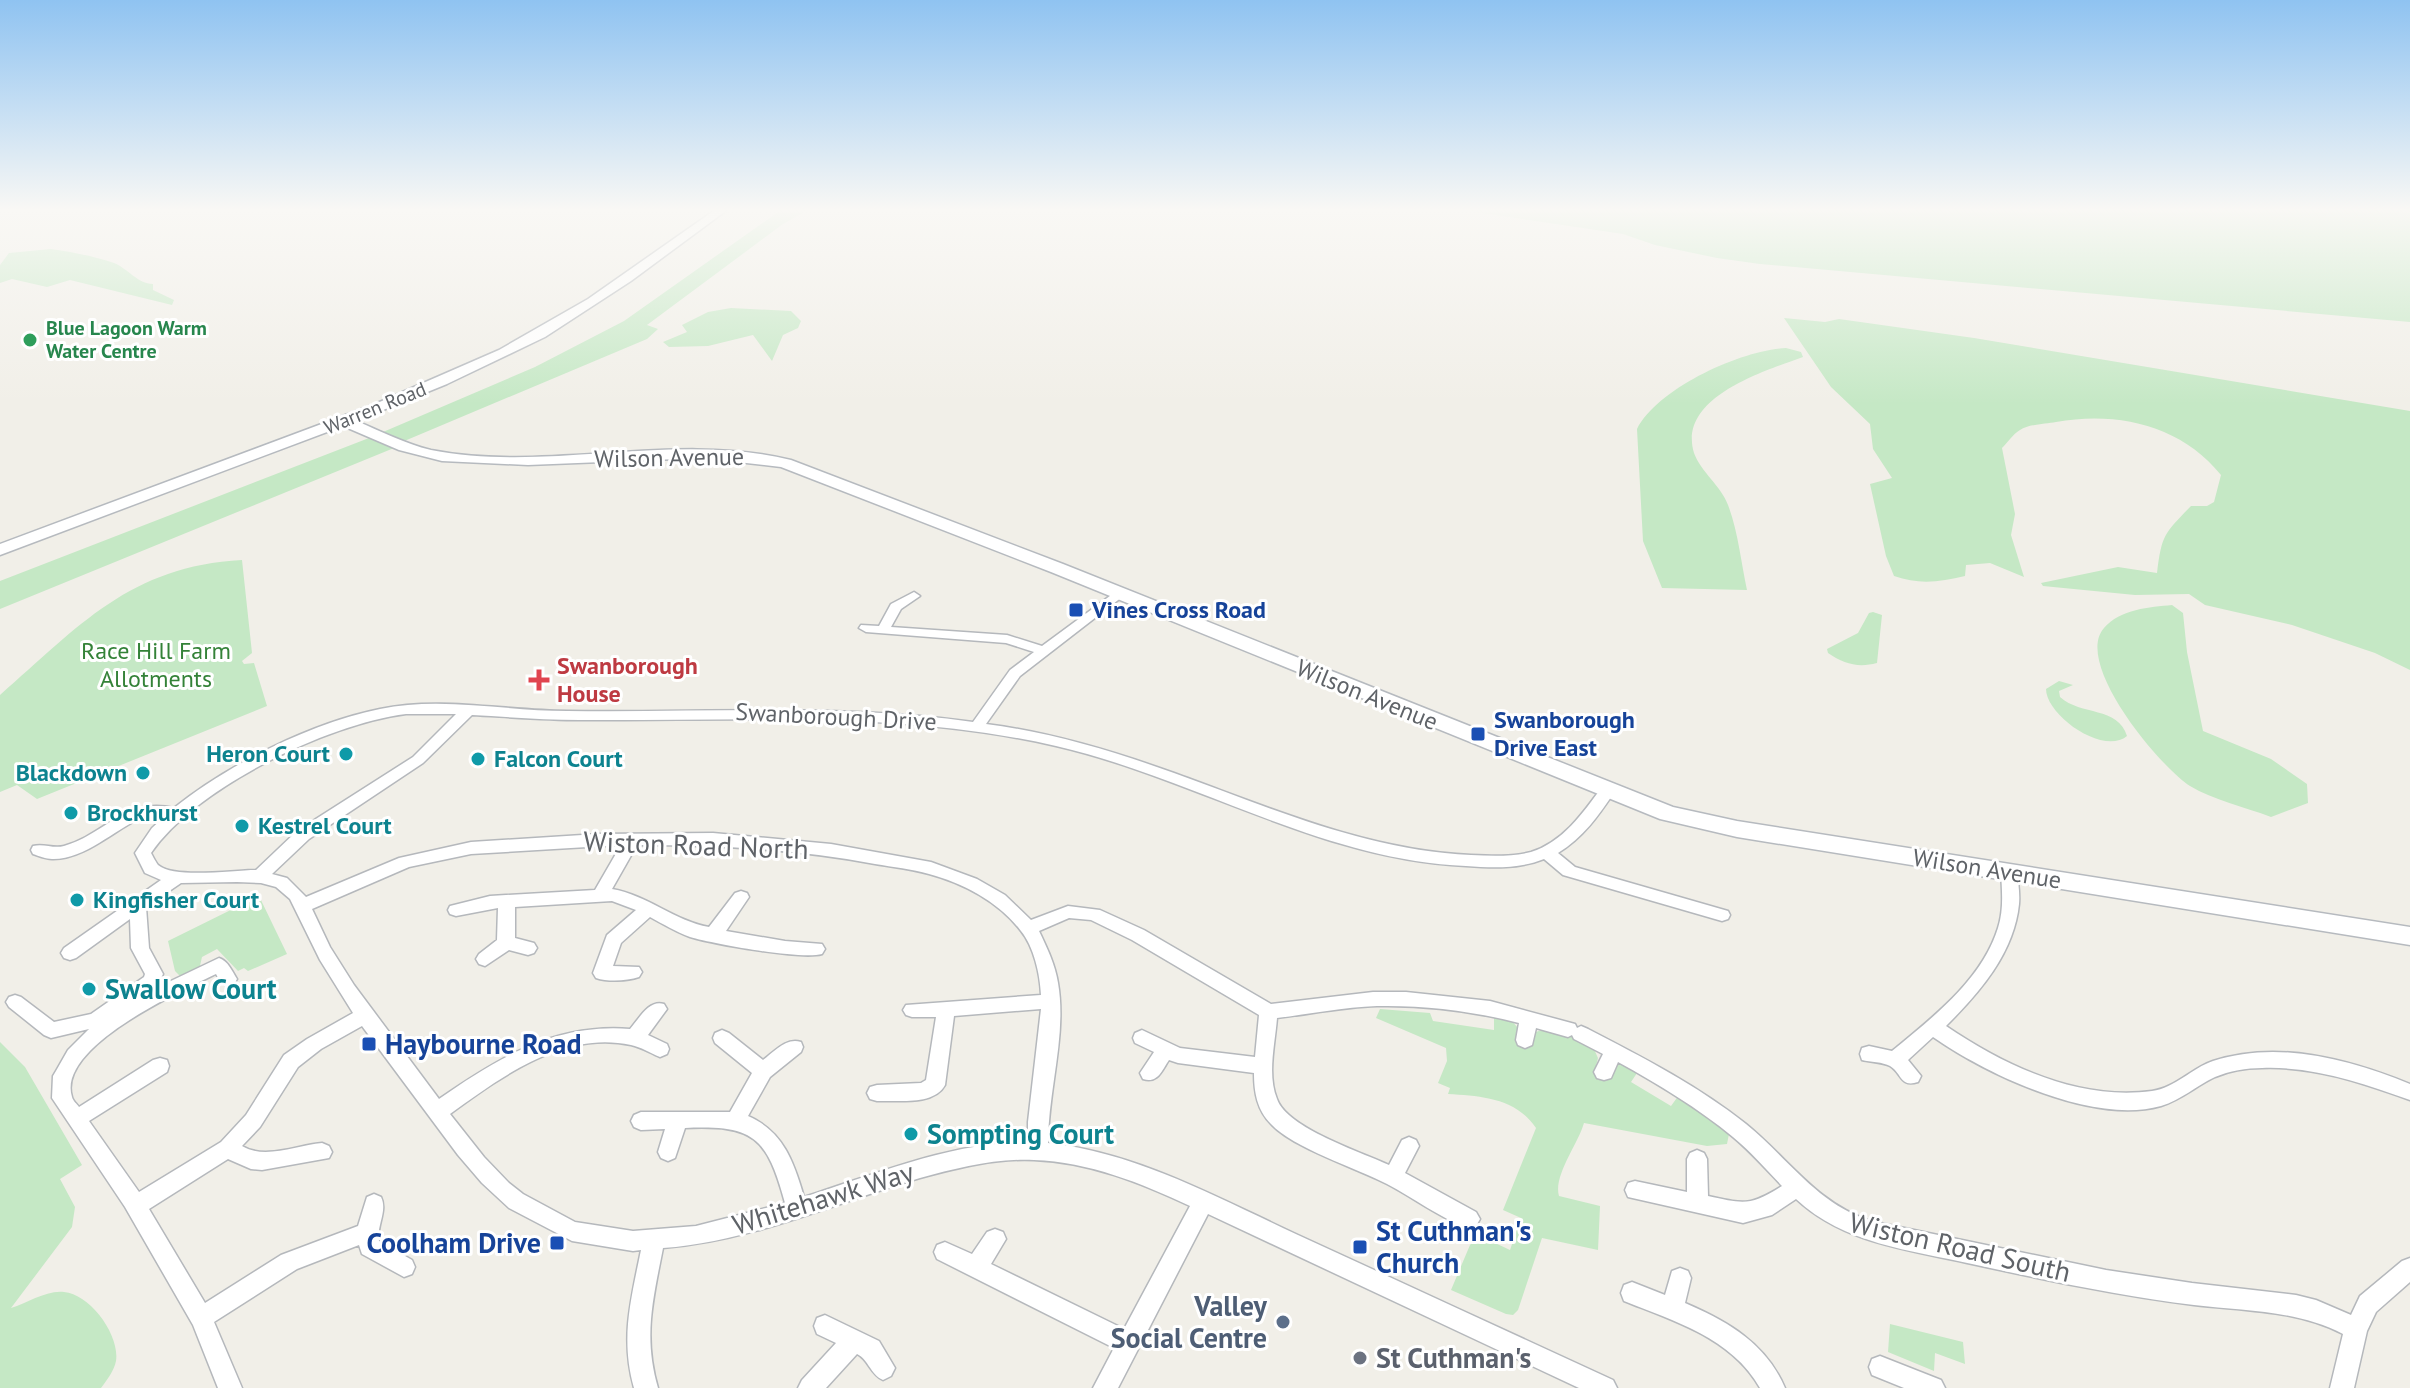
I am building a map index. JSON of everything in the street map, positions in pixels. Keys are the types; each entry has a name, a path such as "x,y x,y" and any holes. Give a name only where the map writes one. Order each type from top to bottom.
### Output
{"street":[{"name":"Warren Road","path":"0,550 121,501 343,421 466,370 545,331 632,275"},
{"name":"Wilson Avenue","path":"343,421 414,451 458,458 544,460 694,454 775,461 813,472 1657,811 1701,822 2410,936"},
{"path":"977,726 1004,686 1042,650 1118,594"},
{"path":"883,630 896,607 914,596"},
{"path":"866,628 1007,639 1042,650"},
{"name":"Swanborough Drive","path":"176,878 153,869 144,861 143,853 157,830 176,814 289,746 344,722 397,711 581,716 723,712 845,715 977,726 1104,754 1303,828 1383,849 1488,862 1547,853 1577,833 1607,791"},
{"path":"70,953 176,878 261,875 303,835 418,760 467,711"},
{"path":"39,850 52,855 68,851 129,816 145,811 176,814"},
{"path":"601,894 633,839"},
{"name":"Wiston Road North","path":"302,906 380,871 440,853 516,843 633,839 761,842 913,863 953,875 981,888 1008,906 1029,928"},
{"path":"1547,853 1569,871 1694,914 1722,915"},
{"path":"1895,1059 1933,1027 1973,986 1999,946 2013,903 2009,872"},
{"name":"Whitehawk Way","path":"261,875 289,886 324,952 365,1015 437,1112 499,1186 537,1215 573,1230 607,1238 654,1241 717,1231 942,1162 1038,1151 1105,1163 1138,1173 1605,1388"},
{"path":"456,910 469,905 601,894 624,897 693,931 785,948 816,949"},
{"path":"713,935 741,897"},
{"path":"506,943 507,902"},
{"path":"15,1002 51,1030 96,1020 151,981 154,974 140,948 138,906"},
{"path":"633,972 602,973 613,940 648,909"},
{"path":"1038,1151 1051,1001 1048,972 1029,928 1068,912 1094,914 1138,935 1269,1012 1373,999 1406,999 1490,1008 1529,1017 1525,1040"},
{"path":"506,943 528,948"},
{"path":"485,959 506,943"},
{"path":"220,966 126,1014 73,1056 59,1087 62,1098 135,1206 201,1318 230,1388"},
{"path":"912,1010 1051,1001"},
{"path":"634,1038 658,1009"},
{"path":"877,1093 924,1091 935,1085 946,1009"},
{"path":"1269,1012 1263,1066 1266,1099 1274,1114 1285,1125 1393,1177 1469,1219"},
{"path":"135,1206 228,1148 253,1121 291,1061 365,1015"},
{"name":"Wiston Road South","path":"1529,1017 1574,1032 1614,1051 1698,1099 1771,1158 1796,1188 1847,1223 1999,1261 2179,1292 2305,1306 2356,1329"},
{"path":"1933,1027 1966,1050 2014,1074 2060,1089 2114,1099 2158,1098 2226,1065 2272,1060 2342,1069 2410,1092"},
{"path":"437,1112 499,1070 547,1047 583,1038 634,1038 660,1049"},
{"path":"722,1038 763,1071"},
{"path":"1142,1038 1193,1058 1263,1066"},
{"path":"736,1119 763,1071 794,1047"},
{"path":"1150,1073 1166,1049"},
{"path":"1604,1072 1614,1051"},
{"path":"1869,1054 1895,1059 1911,1076"},
{"path":"78,1118 160,1066"},
{"path":"641,1121 736,1119 757,1127 772,1141 784,1163 797,1208"},
{"path":"668,1152 677,1121"},
{"path":"1393,1177 1409,1146"},
{"path":"228,1148 247,1160 260,1163 292,1154 322,1152"},
{"path":"1697,1159 1698,1204"},
{"path":"1635,1190 1743,1213 1757,1210 1796,1188"},
{"path":"1105,1388 1204,1201"},
{"path":"374,1204 367,1232 370,1247 404,1267"},
{"path":"201,1318 289,1262 367,1232"},
{"path":"977,1266 995,1239"},
{"path":"646,1388 639,1367 635,1336 654,1241"},
{"path":"945,1252 1129,1343"},
{"path":"2342,1388 2356,1329 2375,1295 2410,1268"},
{"path":"1672,1310 1680,1278"},
{"path":"1632,1293 1725,1334 1751,1356 1773,1388"},
{"path":"825,1326 871,1349 883,1368"},
{"path":"810,1388 853,1340"},
{"path":"1880,1367 1933,1388"}],"green space":[{"path":"0,275 133,275 153,284 153,290 174,300 172,305 70,280 47,287 12,279 0,283"},
{"path":"689,275 715,275 647,325 658,329 647,339 394,448 0,609 0,581 369,438 535,367 624,321"},
{"path":"1881,275 2410,275 2410,322"},
{"path":"731,308 791,311 801,321 798,328 783,335 772,361 753,335 708,346 669,347 663,342 687,332 682,325 708,312"},
{"path":"1784,318 1825,322 1839,319 1974,338 2410,411 2410,670 2375,653 2292,625 2205,605 2189,594 2135,595 2043,586 2041,583 2118,567 2157,573 2163,542 2170,529 2191,506 2207,506 2214,502 2221,475 2205,458 2167,433 2124,421 2079,419 2033,425 2017,432 2002,448 2015,514 2011,535 2024,577 1990,563 1966,565 1965,576 1938,581 1912,581 1894,576 1886,556 1870,484 1892,478 1873,449 1870,424 1831,387"},
{"path":"1786,348 1801,352 1803,357 1728,389 1699,416 1692,433 1697,460 1728,505 1747,590 1662,588 1643,541 1637,429 1663,399 1702,374 1747,356"},
{"name":"Race Hill Farm Allotments","path":"242,560 252,653 242,661 244,664 254,663 267,706 37,799 17,785 0,792 0,695 82,624 137,587 168,574 203,565"},
{"path":"2172,605 2183,613 2187,652 2203,731 2271,759 2307,784 2308,803 2271,817 2199,791 2176,775 2124,713 2100,665 2098,644 2104,628 2127,613"},
{"path":"1869,613 1882,615 1877,663 1851,664 1828,653 1827,649 1858,633"},
{"path":"2059,681 2073,685 2059,691 2060,697 2078,707 2116,720 2127,736 2117,741 2104,741 2065,721 2048,699 2046,689"},
{"path":"259,896 287,954 248,971 244,968 238,971 217,949 202,957 199,970 184,980 175,971 168,941"},
{"path":"1380,1009 1430,1013 1433,1021 1494,1030 1494,1016 1509,1018 1519,1029 1534,1037 1536,1032 1543,1030 1566,1034 1593,1047 1598,1058 1595,1070 1622,1064 1639,1070 1631,1082 1671,1106 1679,1095 1730,1129 1727,1144 1707,1146 1584,1123 1558,1188 1559,1196 1600,1206 1598,1250 1542,1238 1518,1310 1513,1315 1506,1314 1451,1290 1470,1245 1478,1235 1510,1250 1521,1218 1503,1210 1536,1128 1518,1110 1497,1100 1448,1094 1450,1088 1438,1083 1447,1061 1446,1048 1376,1018"},
{"path":"0,1042 25,1067 82,1165 60,1179 75,1207 72,1227 11,1308 44,1295 64,1292 74,1294 93,1308 108,1328 116,1351 114,1368 101,1388 0,1388"},
{"path":"1890,1324 1963,1342 1965,1364 1935,1353 1934,1371 1888,1352"}],"place":[{"name":"Blue Lagoon Warm Water Centre","path":"30,340"},
{"name":"Vines Cross Road","path":"1076,610"},
{"name":"Swanborough House","path":"539,680"},
{"name":"Swanborough Drive East","path":"1478,734"},
{"name":"Heron Court","path":"346,754"},
{"name":"Falcon Court","path":"478,759"},
{"name":"Blackdown","path":"143,773"},
{"name":"Brockhurst","path":"71,813"},
{"name":"Kestrel Court","path":"242,826"},
{"name":"Kingfisher Court","path":"77,900"},
{"name":"Swallow Court","path":"89,989"},
{"name":"Haybourne Road","path":"369,1044"},
{"name":"Sompting Court","path":"911,1134"},
{"name":"Coolham Drive","path":"557,1243"},
{"name":"St Cuthman's Church","path":"1360,1247"},
{"name":"Valley Social Centre","path":"1283,1322"},
{"name":"St Cuthman's","path":"1360,1358"}]}
